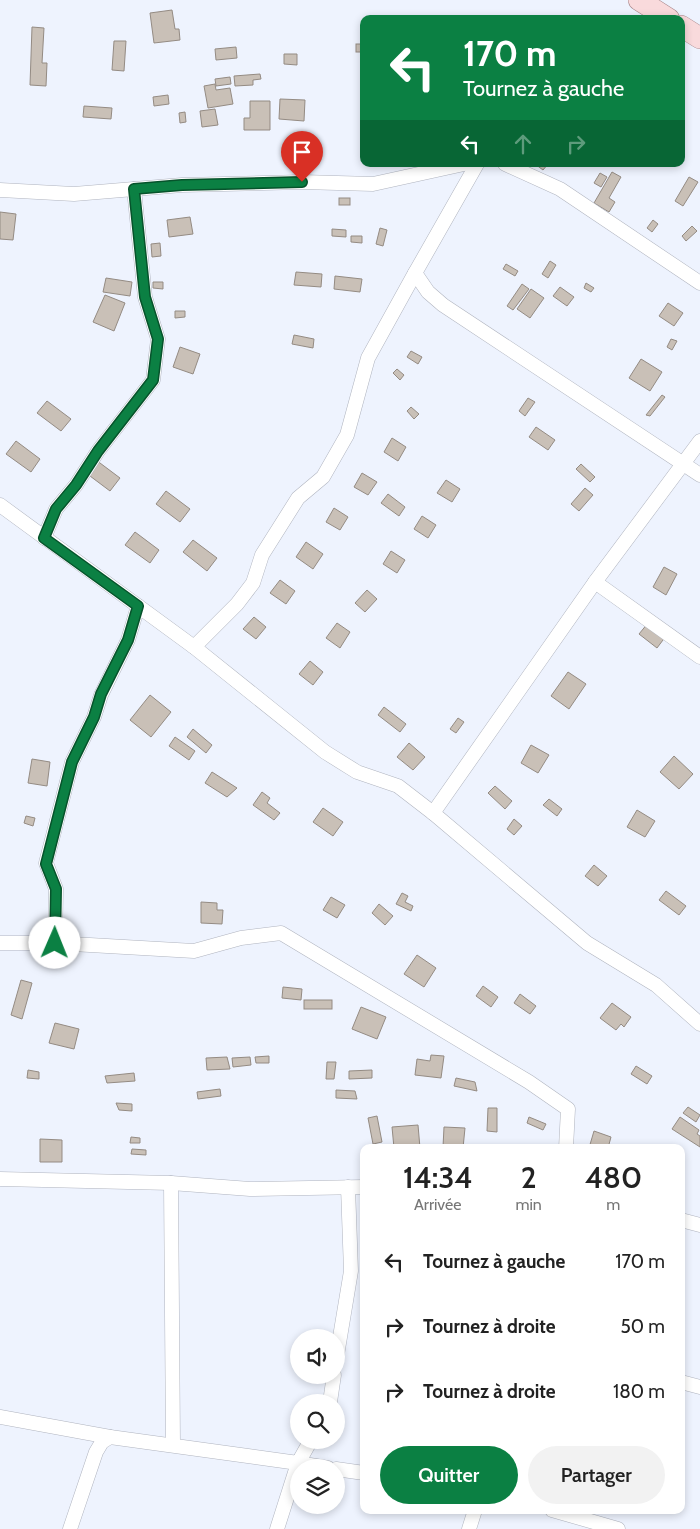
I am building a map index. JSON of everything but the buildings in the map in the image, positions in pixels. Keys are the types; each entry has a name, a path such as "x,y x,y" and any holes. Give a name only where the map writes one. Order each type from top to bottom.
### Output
{"main road":[{"path":"639,0 663,15"},
{"path":"685,29 700,38"}],"street":[{"path":"0,190 74,194 182,185 302,182 373,184 450,167"},
{"path":"194,646 237,604 253,583 262,555 298,498 322,477 338,452 347,435 368,358 475,167"},
{"path":"512,167 560,189 700,283"},
{"path":"44,538 56,509 76,485 98,451 153,380 158,339 145,297 134,189"},
{"path":"415,273 428,292 442,305 700,475"},
{"path":"433,813 595,582 700,441"},
{"path":"0,505 194,646 325,752 357,772 398,786 433,813 587,943 656,985 700,1024"},
{"path":"595,582 700,657"},
{"path":"55,943 56,889 46,864 72,762 94,717 101,694 128,640 138,606"},
{"path":"0,943 55,943 194,951 240,938 281,933 529,1082 568,1109 566,1144"},
{"path":"0,1179 171,1183 250,1189 360,1187"},
{"path":"171,1183 173,1445"},
{"path":"341,1329 351,1271 348,1187"},
{"path":"685,1221 700,1225"},
{"path":"685,1383 700,1387"},
{"path":"0,1418 110,1437 290,1462"},
{"path":"70,1529 96,1452 102,1442 110,1437"},
{"path":"345,1470 360,1472"},
{"path":"277,1529 290,1488"},
{"path":"469,1529 474,1514"},
{"path":"565,1514 615,1529"}],"route":[{"path":"55,943 56,889 46,864 72,762 94,717 101,694 128,640 138,606 44,538 56,509 76,485 98,451 153,380 158,339 145,297 134,189 182,185 302,182"}]}
